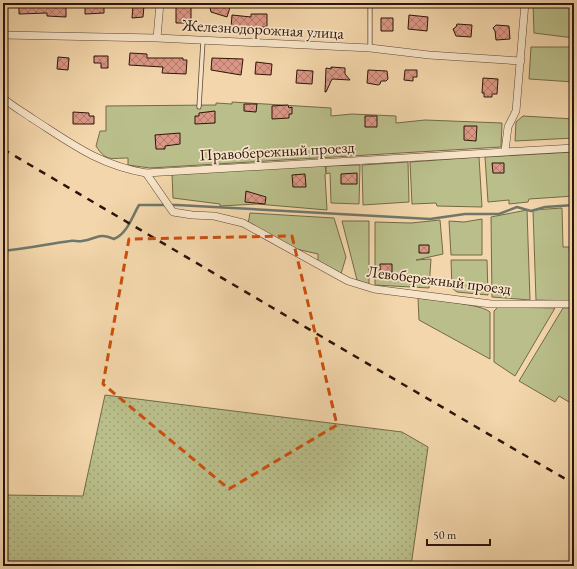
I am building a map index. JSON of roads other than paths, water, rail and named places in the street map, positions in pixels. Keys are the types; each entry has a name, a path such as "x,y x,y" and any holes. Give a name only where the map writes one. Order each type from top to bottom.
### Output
{"street":[{"path":"157,38 160,3"},
{"path":"505,151 508,127 516,111 525,3"},
{"name":"Железнодорожная улица","path":"3,35 157,38 370,48 429,56 521,61"},
{"name":"Правобережный проезд","path":"3,98 56,135 84,152 123,169 146,173 574,148"},
{"name":"Левобережный проезд","path":"146,173 174,212 214,216 243,223 348,281 374,290 492,304 574,304"}],"lane":[{"path":"370,3 370,48"},
{"path":"199,107 203,41"}],"waterway":[{"path":"3,251 87,240 101,236 114,239 119,237 126,229 139,205 177,205 430,219 465,214 499,214 517,207 531,211 545,207 574,205"}],"railway":[{"path":"3,149 574,484"}]}
